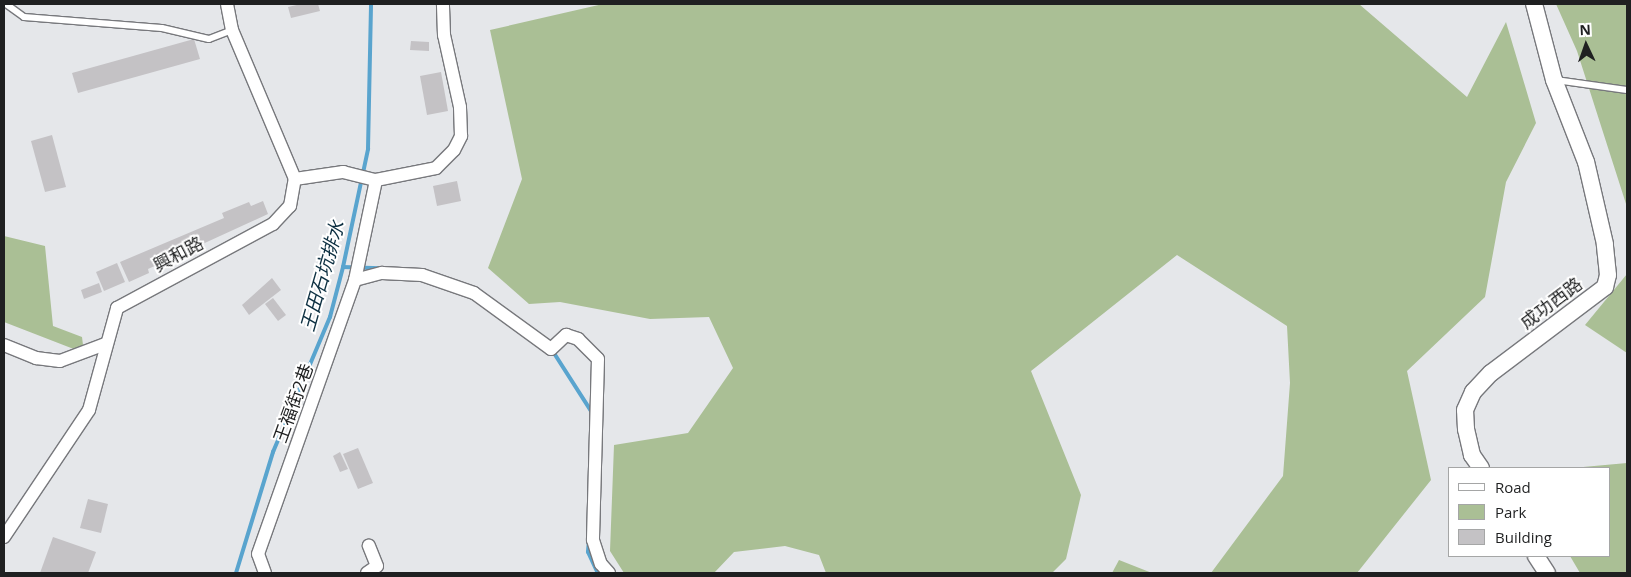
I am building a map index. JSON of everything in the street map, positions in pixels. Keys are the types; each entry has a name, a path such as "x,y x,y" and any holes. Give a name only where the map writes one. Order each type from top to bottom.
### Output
{"street":[{"path":"227,4 232,30 295,179 343,172 376,180 436,168 454,150 461,136 460,106 444,35 443,4"},
{"name":"成功西路","path":"1480,467 1472,455 1464,410 1473,392 1491,373 1605,287 1608,275 1605,244 1586,162 1554,80 1534,4"},
{"name":"興和路","path":"4,537 89,410 105,344 117,308 273,224 290,206 295,179"},
{"name":"王福街2巷","path":"266,573 258,554 357,271 376,180"},
{"path":"357,271 422,275 474,293 551,349 566,335 578,339 598,359 593,540 601,564 609,573"},
{"path":"4,345 36,358 60,361 105,344"},
{"path":"367,573 377,566 369,546"},
{"path":"1537,557 1548,573"}],"lane":[{"path":"6,4 24,17 162,28 209,39 232,30"},
{"path":"1554,80 1561,79 1627,90"}],"green space":[{"path":"603,4 1359,4 1467,97 1506,22 1536,123 1506,182 1485,297 1407,371 1431,480 1357,573 1211,573 1283,476 1290,383 1287,326 1177,255 1031,371 1081,495 1066,559 1052,573 826,573 819,555 785,546 734,552 714,573 624,573 610,551 614,445 688,433 733,368 709,317 650,319 560,302 529,304 488,268 522,179 490,30"},
{"path":"1556,4 1627,4 1627,207 1577,51"},
{"path":"4,236 45,246 53,326 82,337 84,353 4,322"},
{"path":"1627,274 1627,353 1585,325"},
{"path":"1627,463 1627,573 1580,573 1571,557 1611,557 1611,467 1583,467"},
{"path":"1119,560 1152,573 1112,573"}],"building":[{"path":"301,4 318,4 320,11 291,18 288,7"},
{"path":"194,39 200,59 78,93 72,73"},
{"path":"411,41 429,42 429,51 410,50"},
{"path":"441,72 448,111 427,115 420,76"},
{"path":"52,135 66,187 45,192 31,141"},
{"path":"457,181 461,201 437,206 433,186"},
{"path":"263,201 268,214 148,269 149,273 129,282 120,262 224,218 222,213 249,202 251,206"},
{"path":"117,263 125,282 104,291 96,272"},
{"path":"272,278 281,290 249,315 242,305"},
{"path":"99,283 102,292 84,299 81,290"},
{"path":"273,298 286,315 278,321 265,304"},
{"path":"358,448 373,483 358,489 343,454"},
{"path":"340,452 348,469 340,472 333,456"},
{"path":"88,499 108,504 101,533 80,528"},
{"path":"53,537 96,552 88,573 40,573"}],"waterway":[{"name":"王田石坑排水","path":"236,573 273,452 330,317 343,267 368,149 371,4"},
{"path":"343,267 380,268"},
{"path":"552,350 591,411"},
{"path":"589,540 588,552 598,573"}]}
